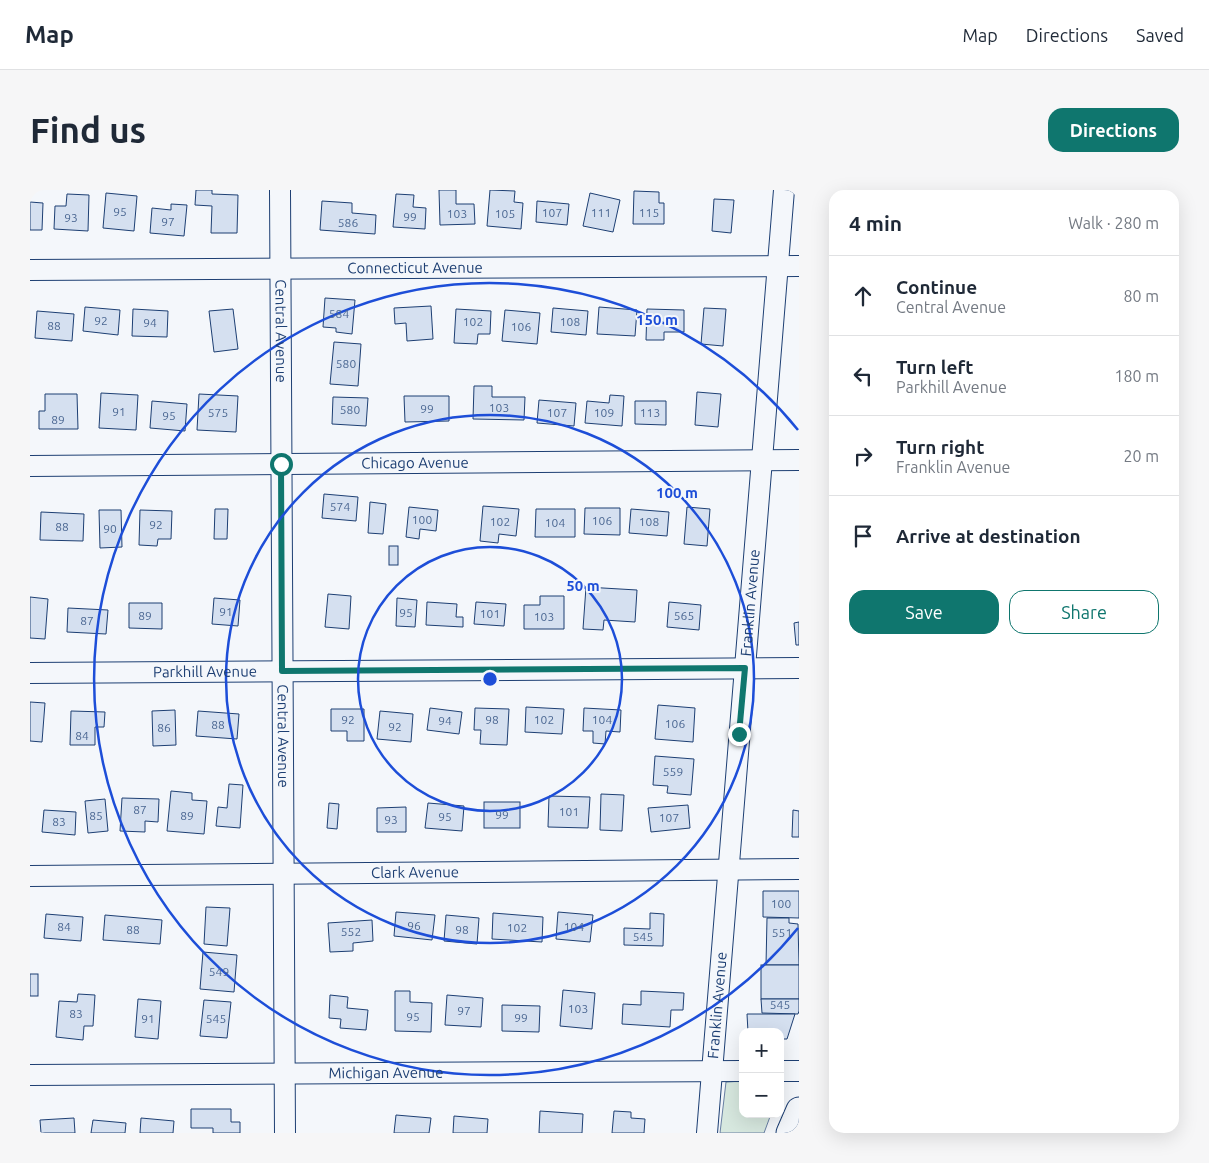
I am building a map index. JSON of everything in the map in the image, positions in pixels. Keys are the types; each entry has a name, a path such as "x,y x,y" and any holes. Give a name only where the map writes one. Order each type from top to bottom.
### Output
{"main road":[{"path":"789,1133 799,1110"}],"street":[{"name":"Central Avenue","path":"280,190 285,1133"},
{"name":"Franklin Avenue","path":"707,1133 784,190"},
{"name":"Connecticut Avenue","path":"30,270 799,266"},
{"name":"Chicago Avenue","path":"30,466 799,460"},
{"name":"Parkhill Avenue","path":"30,673 799,668"},
{"name":"Clark Avenue","path":"30,876 284,872 799,869"},
{"name":"Michigan Avenue","path":"30,1075 739,1071"},
{"path":"784,1071 799,1071"}],"shaded area":[{"path":"739,1081 739,1118 770,1118 764,1133 720,1133 726,1082"}],"building":[{"path":"196,190 212,190 212,194 238,195 237,233 211,233 212,206 195,205"},
{"path":"439,190 456,190 456,204 474,204 475,224 440,225"},
{"path":"490,190 515,191 514,202 523,203 521,229 487,226"},
{"path":"634,191 659,192 659,203 664,203 664,224 633,224"},
{"path":"106,193 137,196 134,231 103,228"},
{"path":"590,193 620,200 613,232 583,226"},
{"path":"67,194 89,195 88,231 54,229 55,206 66,206"},
{"path":"396,194 414,195 413,207 426,208 425,229 393,227"},
{"path":"714,199 734,200 731,233 712,231"},
{"path":"322,201 352,203 352,213 376,215 375,234 320,230"},
{"path":"537,201 569,204 567,225 536,222"},
{"path":"30,202 43,203 42,230 30,230"},
{"path":"171,204 187,205 184,236 150,233 152,208 171,210"},
{"path":"325,298 355,300 352,334 336,332 336,328 323,327"},
{"path":"431,306 433,339 407,341 406,323 395,324 394,308"},
{"path":"85,307 120,310 118,335 83,331"},
{"path":"599,307 637,310 635,336 597,334"},
{"path":"553,308 588,311 586,335 551,332"},
{"path":"704,308 726,309 723,346 701,344"},
{"path":"133,309 168,311 167,337 132,336"},
{"path":"233,309 238,349 214,352 209,311"},
{"path":"456,309 491,311 490,334 478,334 477,344 454,343"},
{"path":"647,309 684,310 684,332 664,332 664,340 646,340"},
{"path":"505,310 540,313 537,344 502,341"},
{"path":"37,311 74,314 72,341 35,338"},
{"path":"334,342 361,344 358,386 330,384"},
{"path":"474,386 492,386 492,397 525,397 524,420 473,419"},
{"path":"697,392 721,394 718,427 695,425"},
{"path":"101,393 138,395 136,430 99,428"},
{"path":"45,394 77,394 78,429 39,429 39,411 45,411"},
{"path":"199,394 238,396 236,432 197,430"},
{"path":"610,395 624,396 622,426 585,423 587,401 609,403"},
{"path":"404,396 449,396 449,421 405,422"},
{"path":"333,397 368,398 366,426 332,424"},
{"path":"539,400 576,403 574,426 537,423"},
{"path":"152,401 187,404 185,431 150,428"},
{"path":"635,401 666,401 666,425 635,424"},
{"path":"324,494 358,497 356,521 322,518"},
{"path":"370,502 386,504 383,534 368,533"},
{"path":"483,506 519,509 516,536 499,534 498,543 480,541"},
{"path":"409,507 438,510 436,531 420,529 419,539 406,537"},
{"path":"687,507 710,509 707,546 684,544"},
{"path":"585,508 620,508 620,535 584,534"},
{"path":"215,509 228,509 227,539 214,539"},
{"path":"536,509 575,509 575,537 535,537"},
{"path":"631,509 669,512 667,536 629,533"},
{"path":"99,510 121,510 122,547 100,548"},
{"path":"140,510 172,511 171,539 158,539 157,546 139,545"},
{"path":"41,512 84,514 83,541 40,540"},
{"path":"389,546 398,546 398,565 389,565"},
{"path":"586,587 637,590 635,622 604,620 603,630 583,629"},
{"path":"328,594 351,596 349,629 325,627"},
{"path":"540,596 564,596 564,629 524,629 524,605 540,605"},
{"path":"30,597 48,599 45,639 30,638"},
{"path":"214,598 240,600 238,626 212,624"},
{"path":"397,598 417,600 415,627 396,626"},
{"path":"427,602 457,604 456,617 463,617 463,627 426,625"},
{"path":"476,602 506,604 504,626 474,624"},
{"path":"669,602 701,605 699,630 667,627"},
{"path":"129,603 162,603 162,629 129,628"},
{"path":"68,608 108,610 106,634 67,632"},
{"path":"799,622 799,645 796,645 794,623"},
{"path":"30,702 45,703 42,742 30,741"},
{"path":"658,705 695,708 693,742 655,739"},
{"path":"526,707 564,709 562,734 525,732"},
{"path":"430,708 462,712 459,734 427,730"},
{"path":"475,708 509,709 507,745 480,744 481,730 474,730"},
{"path":"584,708 621,710 620,732 606,731 605,744 593,743 593,731 583,731"},
{"path":"331,709 364,709 364,741 347,741 347,731 331,731"},
{"path":"175,710 176,745 153,746 152,711"},
{"path":"71,711 105,712 104,727 95,727 95,745 70,745"},
{"path":"198,711 239,714 237,739 196,736"},
{"path":"380,711 413,714 411,742 377,739"},
{"path":"655,756 694,759 691,795 667,793 668,786 653,785"},
{"path":"229,784 243,785 240,828 216,826 218,807 227,808"},
{"path":"171,791 192,793 192,800 207,801 204,834 167,831"},
{"path":"601,794 624,795 622,831 600,830"},
{"path":"549,796 590,797 588,828 548,827"},
{"path":"122,798 159,799 158,822 145,821 145,832 120,831"},
{"path":"105,799 108,831 88,833 85,801"},
{"path":"484,802 520,802 520,828 484,828"},
{"path":"329,803 339,804 337,829 327,828"},
{"path":"428,803 464,806 462,831 425,828"},
{"path":"688,805 690,828 651,832 648,808"},
{"path":"406,807 406,832 377,832 377,808"},
{"path":"44,810 76,812 75,835 42,832"},
{"path":"793,810 799,811 799,837 792,837"},
{"path":"763,891 799,891 799,918 763,917"},
{"path":"206,907 230,908 227,946 204,944"},
{"path":"396,912 435,915 432,940 394,936"},
{"path":"558,912 593,915 590,942 556,939"},
{"path":"493,913 543,917 542,942 492,939"},
{"path":"650,913 664,914 663,946 624,945 624,928 650,929"},
{"path":"46,914 83,917 81,941 44,938"},
{"path":"105,915 162,920 160,944 103,940"},
{"path":"446,915 479,918 477,944 444,941"},
{"path":"767,918 789,918 789,923 798,924 799,965 766,965"},
{"path":"372,920 373,941 353,943 353,951 330,952 328,923"},
{"path":"203,952 237,955 234,992 200,989"},
{"path":"761,965 799,965 799,999 761,999"},
{"path":"30,974 38,974 38,996 30,996"},
{"path":"563,990 595,993 592,1029 560,1026"},
{"path":"395,991 410,991 410,1002 432,1003 431,1032 395,1031"},
{"path":"641,991 684,993 683,1010 671,1010 670,1027 622,1024 623,1004 641,1005"},
{"path":"78,994 95,995 93,1026 84,1026 83,1040 56,1037 59,1001 77,1002"},
{"path":"330,995 348,997 347,1008 368,1010 366,1030 340,1028 341,1019 329,1018"},
{"path":"447,995 483,998 481,1027 445,1025"},
{"path":"138,999 161,1001 158,1039 135,1037"},
{"path":"761,999 799,999 798,1014 762,1013"},
{"path":"204,1000 231,1002 227,1038 200,1036"},
{"path":"502,1005 540,1006 539,1032 502,1031"},
{"path":"747,1014 795,1014 787,1039 784,1039 784,1028 748,1028"},
{"path":"191,1109 231,1109 231,1122 240,1122 240,1133 213,1133 213,1128 191,1128"},
{"path":"540,1111 583,1114 582,1133 539,1133"},
{"path":"614,1111 631,1112 631,1118 645,1119 644,1133 612,1133"},
{"path":"396,1115 431,1118 429,1133 394,1133"},
{"path":"454,1116 488,1119 487,1133 453,1133"},
{"path":"74,1118 75,1133 41,1133 40,1120"},
{"path":"141,1118 174,1121 173,1133 140,1133"},
{"path":"93,1120 126,1123 125,1133 91,1133"}],"route":[{"path":"281,464 282,671 745,668 739,734"}]}
